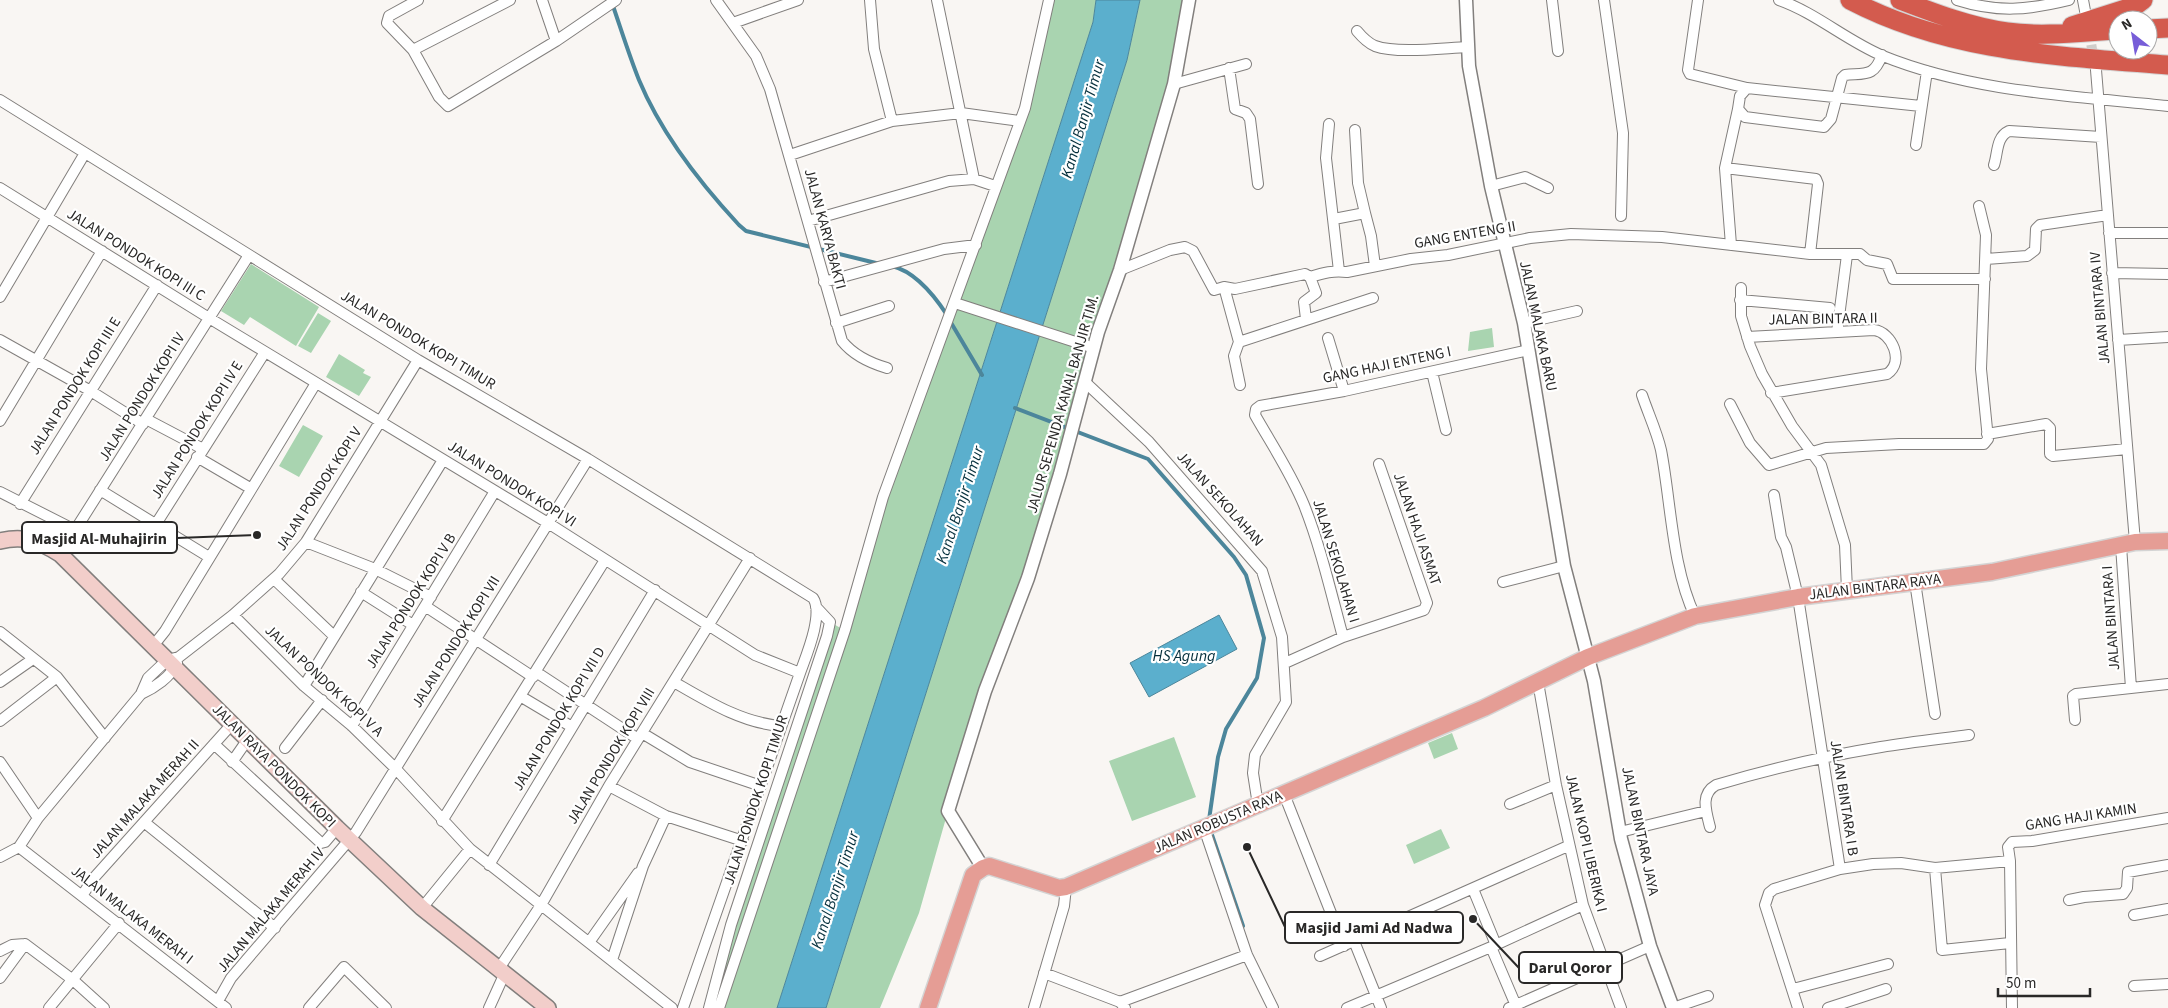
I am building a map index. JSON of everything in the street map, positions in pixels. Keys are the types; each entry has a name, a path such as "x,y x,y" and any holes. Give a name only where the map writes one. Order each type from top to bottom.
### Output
{"highway":[{"path":"1850,0 1906,26 1935,35 1986,44 2017,52 2168,65"},
{"path":"1900,0 1940,16 2007,32 2047,34 2108,31"},
{"path":"2047,34 2135,6 2143,0"},
{"path":"1986,44 2108,41"}],"main road":[{"name":"JALAN RAYA PONDOK KOPI","path":"0,541 12,538 36,540 60,554 153,646 174,662 248,740 422,908 545,1007"},
{"name":"JALAN BINTARA RAYA","path":"1588,657 1695,616 1798,597 1992,572 2128,544 2168,542"},
{"name":"JALAN ROBUSTA RAYA","path":"1066,887 1484,708 1588,657"},
{"path":"928,1008 973,875 989,866 1059,888 1066,887"}],"street":[{"path":"413,50 510,0"},
{"path":"542,0 556,41"},
{"path":"415,1 387,19 390,26 413,50 439,97 448,106 556,41 616,0"},
{"path":"716,0 756,56 763,69 790,155"},
{"path":"733,23 798,0"},
{"path":"870,0 874,49 892,121"},
{"path":"937,0 974,179"},
{"path":"719,1008 845,630 884,497 956,303 995,186 1020,121 1048,0"},
{"name":"JALUR SEPENDA KANAL BANJIR TIM.","path":"983,868 948,811 986,691 1028,578 1086,383 1089,347 1120,270 1174,84 1189,0"},
{"name":"JALAN MALAKA BARU","path":"1466,0 1467,47 1490,186 1524,322 1564,566 1588,657"},
{"path":"1552,0 1558,51"},
{"path":"1604,0 1623,133 1622,216"},
{"path":"1698,0 1688,72 1747,88 1921,106"},
{"path":"1779,0 1882,55 1927,71 1993,86 2168,106"},
{"path":"1957,0 1994,9 2021,9 2069,0"},
{"path":"2083,0 2086,16"},
{"path":"1357,31 1364,39 1376,46 1427,49 1467,47"},
{"path":"1738,109 1745,117 1824,127 1831,119 1845,75 1873,72 1877,68 1882,55"},
{"path":"1174,84 1246,64"},
{"path":"1229,68 1236,109 1246,113 1250,119 1258,184"},
{"name":"JALAN BINTARA IV","path":"2096,70 2127,448 2128,544"},
{"path":"1916,145 1927,71"},
{"path":"1731,245 1725,168 1740,96 1747,88"},
{"name":"JALAN PONDOK KOPI TIMUR","path":"0,100 418,360 588,459 810,595 816,601 816,625 743,842 683,1008"},
{"name":"JALAN KARYA BAKTI","path":"887,368 874,364 849,350 842,341 790,155 892,121 961,113 1020,121"},
{"path":"1329,124 1326,158 1339,271"},
{"path":"1355,130 1358,183 1371,236 1375,266"},
{"path":"1994,165 2000,140 2003,134 2009,131 2101,137"},
{"path":"0,297 46,216 85,153"},
{"path":"1725,168 1817,180 1810,254"},
{"path":"1490,186 1526,177 1548,188"},
{"path":"808,221 949,181 974,179 995,186"},
{"name":"JALAN PONDOK KOPI III C","path":"0,188 209,318"},
{"path":"1730,404 1750,443 1769,465 1826,448 1948,443 1980,445 1986,442 1988,434 1980,369 1986,235 1979,206"},
{"path":"1334,219 1365,213"},
{"path":"1986,259 2027,256 2035,250 2036,229 2040,225 2108,215"},
{"path":"2109,233 2168,233"},
{"name":"GANG ENTENG II","path":"1224,287 1235,289 1305,274 1310,277 1339,271 1347,272 1530,238 1571,234 1662,237 1810,254 1860,254 1867,260 1886,264 1893,279 1985,279"},
{"path":"824,282 944,249 976,245"},
{"path":"1120,270 1170,250 1185,247 1193,251 1214,290 1224,287 1239,342 1234,356 1240,385"},
{"path":"0,421 102,251"},
{"name":"JALAN PONDOK KOPI IV","path":"60,554 249,255"},
{"path":"1837,332 1847,255"},
{"path":"2112,273 2168,274"},
{"path":"1306,319 1304,302 1316,293 1310,277"},
{"name":"JALAN PONDOK KOPI III E","path":"20,504 89,390 157,285"},
{"path":"1741,288 1741,316 1747,337 1771,393 1792,426 1814,453 1821,465 1845,545 1847,590"},
{"path":"1239,342 1373,298"},
{"path":"1740,300 1830,308"},
{"path":"956,303 1089,347"},
{"path":"836,323 889,306"},
{"path":"1524,322 1577,310"},
{"name":"JALAN PONDOK KOPI VI","path":"209,318 548,523 755,655 800,673"},
{"name":"JALAN BINTARA II","path":"1747,337 1883,331 1890,338 1896,359 1895,366 1887,374 1771,393"},
{"path":"2118,340 2168,337"},
{"path":"1328,338 1344,391"},
{"path":"0,340 200,453 250,488"},
{"name":"GANG HAJI ENTENG I","path":"1256,414 1256,409 1260,406 1344,391 1529,350"},
{"name":"JALAN PONDOK KOPI IV E","path":"156,524 265,352"},
{"name":"JALAN PONDOK KOPI V","path":"19,847 38,818 141,694 148,678 174,662 233,615 274,579 306,542 418,360"},
{"path":"1432,372 1446,430"},
{"path":"153,646 165,631 250,488 316,383"},
{"name":"JALAN SEKOLAHAN","path":"1086,383 1149,442 1257,563 1262,571 1282,637 1286,702 1255,755 1253,773 1258,805"},
{"path":"1642,395 1661,448 1669,513 1688,602 1695,616"},
{"name":"JALAN SEKOLAHAN I","path":"1256,414 1289,473 1303,504 1316,539 1343,637"},
{"path":"1988,434 2046,424 2050,428 2050,454 2053,456 2127,448"},
{"name":"JALAN PONDOK KOPI VII","path":"350,840 588,459"},
{"path":"304,686 443,460"},
{"name":"JALAN HAJI ASMAT","path":"1343,637 1424,610 1427,604 1379,464"},
{"path":"100,490 209,557"},
{"name":"JALAN PONDOK KOPI V B","path":"352,726 495,491"},
{"path":"0,492 20,504 75,530"},
{"name":"JALAN BINTARA I B","path":"1774,495 1781,538 1786,547 1798,597 1840,869 1774,889 1765,899 1765,905 1794,989 1798,1008"},
{"path":"306,542 375,569 430,597"},
{"name":"JALAN BINTARA I","path":"2128,544 2131,688"},
{"name":"JALAN PONDOK KOPI VIII","path":"489,1008 501,972 540,904 609,786 750,558"},
{"path":"442,822 605,560"},
{"path":"1504,582 1564,566"},
{"path":"274,579 334,636"},
{"path":"1915,582 1935,714"},
{"name":"JALAN PONDOK KOPI VII D","path":"488,864 655,590"},
{"path":"361,592 413,625"},
{"path":"425,606 476,640 640,736 690,762 761,786"},
{"name":"JALAN PONDOK KOPI TIMUR","path":"708,1008 731,924 827,636 830,622 816,607"},
{"name":"JALAN PONDOK KOPI V A","path":"233,615 304,686 352,726 395,768 442,822 470,849 672,1008"},
{"path":"0,632 57,677 105,738"},
{"path":"1285,663 1343,637"},
{"name":"JALAN BINTARA JAYA","path":"1588,657 1620,832 1650,946 1673,1008"},
{"path":"0,682 32,659"},
{"path":"0,721 57,677"},
{"path":"674,682 719,708 766,725 781,726"},
{"name":"JALAN KOPI LIBERIKA I","path":"1538,682 1568,846 1583,905 1621,1008"},
{"path":"2075,720 2073,696 2076,694 2168,684"},
{"path":"520,696 572,727"},
{"path":"285,748 322,700"},
{"name":"JALAN MALAKA MERAH II","path":"82,896 92,880 232,724"},
{"path":"1710,827 1705,796 1708,790 1716,785 1779,767 1882,746 1969,735"},
{"path":"232,762 248,740"},
{"path":"214,744 321,843 325,842 337,828"},
{"path":"0,762 38,818"},
{"path":"1510,804 1556,785"},
{"path":"609,786 666,816 743,842"},
{"path":"1284,794 1344,946"},
{"path":"1620,832 1706,811"},
{"path":"612,960 643,866 666,816"},
{"name":"GANG HAJI KAMIN","path":"2010,861 2008,847 2012,842 2032,841 2168,818"},
{"path":"144,822 275,928"},
{"path":"1210,825 1247,955 1270,1007"},
{"name":"JALAN MALAKA MERAH IV","path":"222,1005 231,978 350,840"},
{"path":"1320,956 1568,846"},
{"path":"0,857 19,847"},
{"name":"JALAN MALAKA MERAH I","path":"19,847 222,1005"},
{"path":"422,908 470,849"},
{"path":"1840,869 1886,862 1935,868 2010,861 2012,1008"},
{"path":"2069,900 2124,894 2128,888 2128,872 2168,865"},
{"path":"590,942 643,866"},
{"path":"1935,868 1942,950 2010,943"},
{"path":"1034,1008 1064,906 1066,887"},
{"path":"1473,889 1514,1007 1650,946"},
{"path":"620,898 631,904"},
{"path":"1347,1008 1494,946 1583,905"},
{"path":"2134,915 2168,909"},
{"path":"49,1008 119,923"},
{"path":"1354,941 1381,1008"},
{"path":"0,978 25,944"},
{"path":"0,951 12,945 25,944 73,980 104,1008"},
{"path":"1044,973 1123,1005 1143,992 1212,970 1247,955"},
{"path":"1794,989 1888,964"},
{"path":"309,1008 344,967 386,1008"},
{"path":"2134,986 2168,984"},
{"path":"1828,1008 1852,1004 1886,989"},
{"path":"1673,1008 1708,996"}],"green space":[{"path":"1049,0 1096,0 1093,22 777,1008 709,1008 830,622 844,630 883,497 1024,110"},
{"path":"1140,0 1189,0 1174,84 1094,348 948,811 919,913 880,1008 826,1008 1127,60"},
{"path":"251,264 319,307 296,346 250,317 244,325 221,311"},
{"path":"318,313 331,321 311,353 298,346"},
{"path":"1492,328 1494,347 1468,351 1470,332"},
{"path":"339,354 365,370 363,373 371,377 359,396 326,377"},
{"path":"303,425 323,436 299,477 279,466"},
{"path":"1452,733 1458,749 1434,759 1428,743"},
{"path":"1174,737 1196,797 1132,821 1109,761"},
{"path":"1441,829 1450,848 1414,864 1406,845"}],"water":[{"name":"Kanal Banjir Timur","path":"1096,0 1140,0 1127,60 826,1008 777,1008 1093,22"},
{"name":"HS Agung","path":"1219,615 1237,649 1149,697 1130,663"}],"waterway":[{"path":"612,3 639,80 658,119 696,175 739,225 746,231 880,264"},
{"path":"892,266 909,273 924,285 947,315"},
{"path":"950,321 982,375"},
{"path":"1015,408 1148,459 1234,557 1246,575 1264,638 1257,678 1226,729 1218,757 1209,820"},
{"path":"1210,829 1243,926"}],"tunnel":[{"path":"2089,30 2094,62"}],"place":[{"name":"Masjid Al-Muhajirin","path":"257,535"},
{"name":"Masjid Jami Ad Nadwa","path":"1247,847"},
{"name":"Darul Qoror","path":"1473,919"}]}
